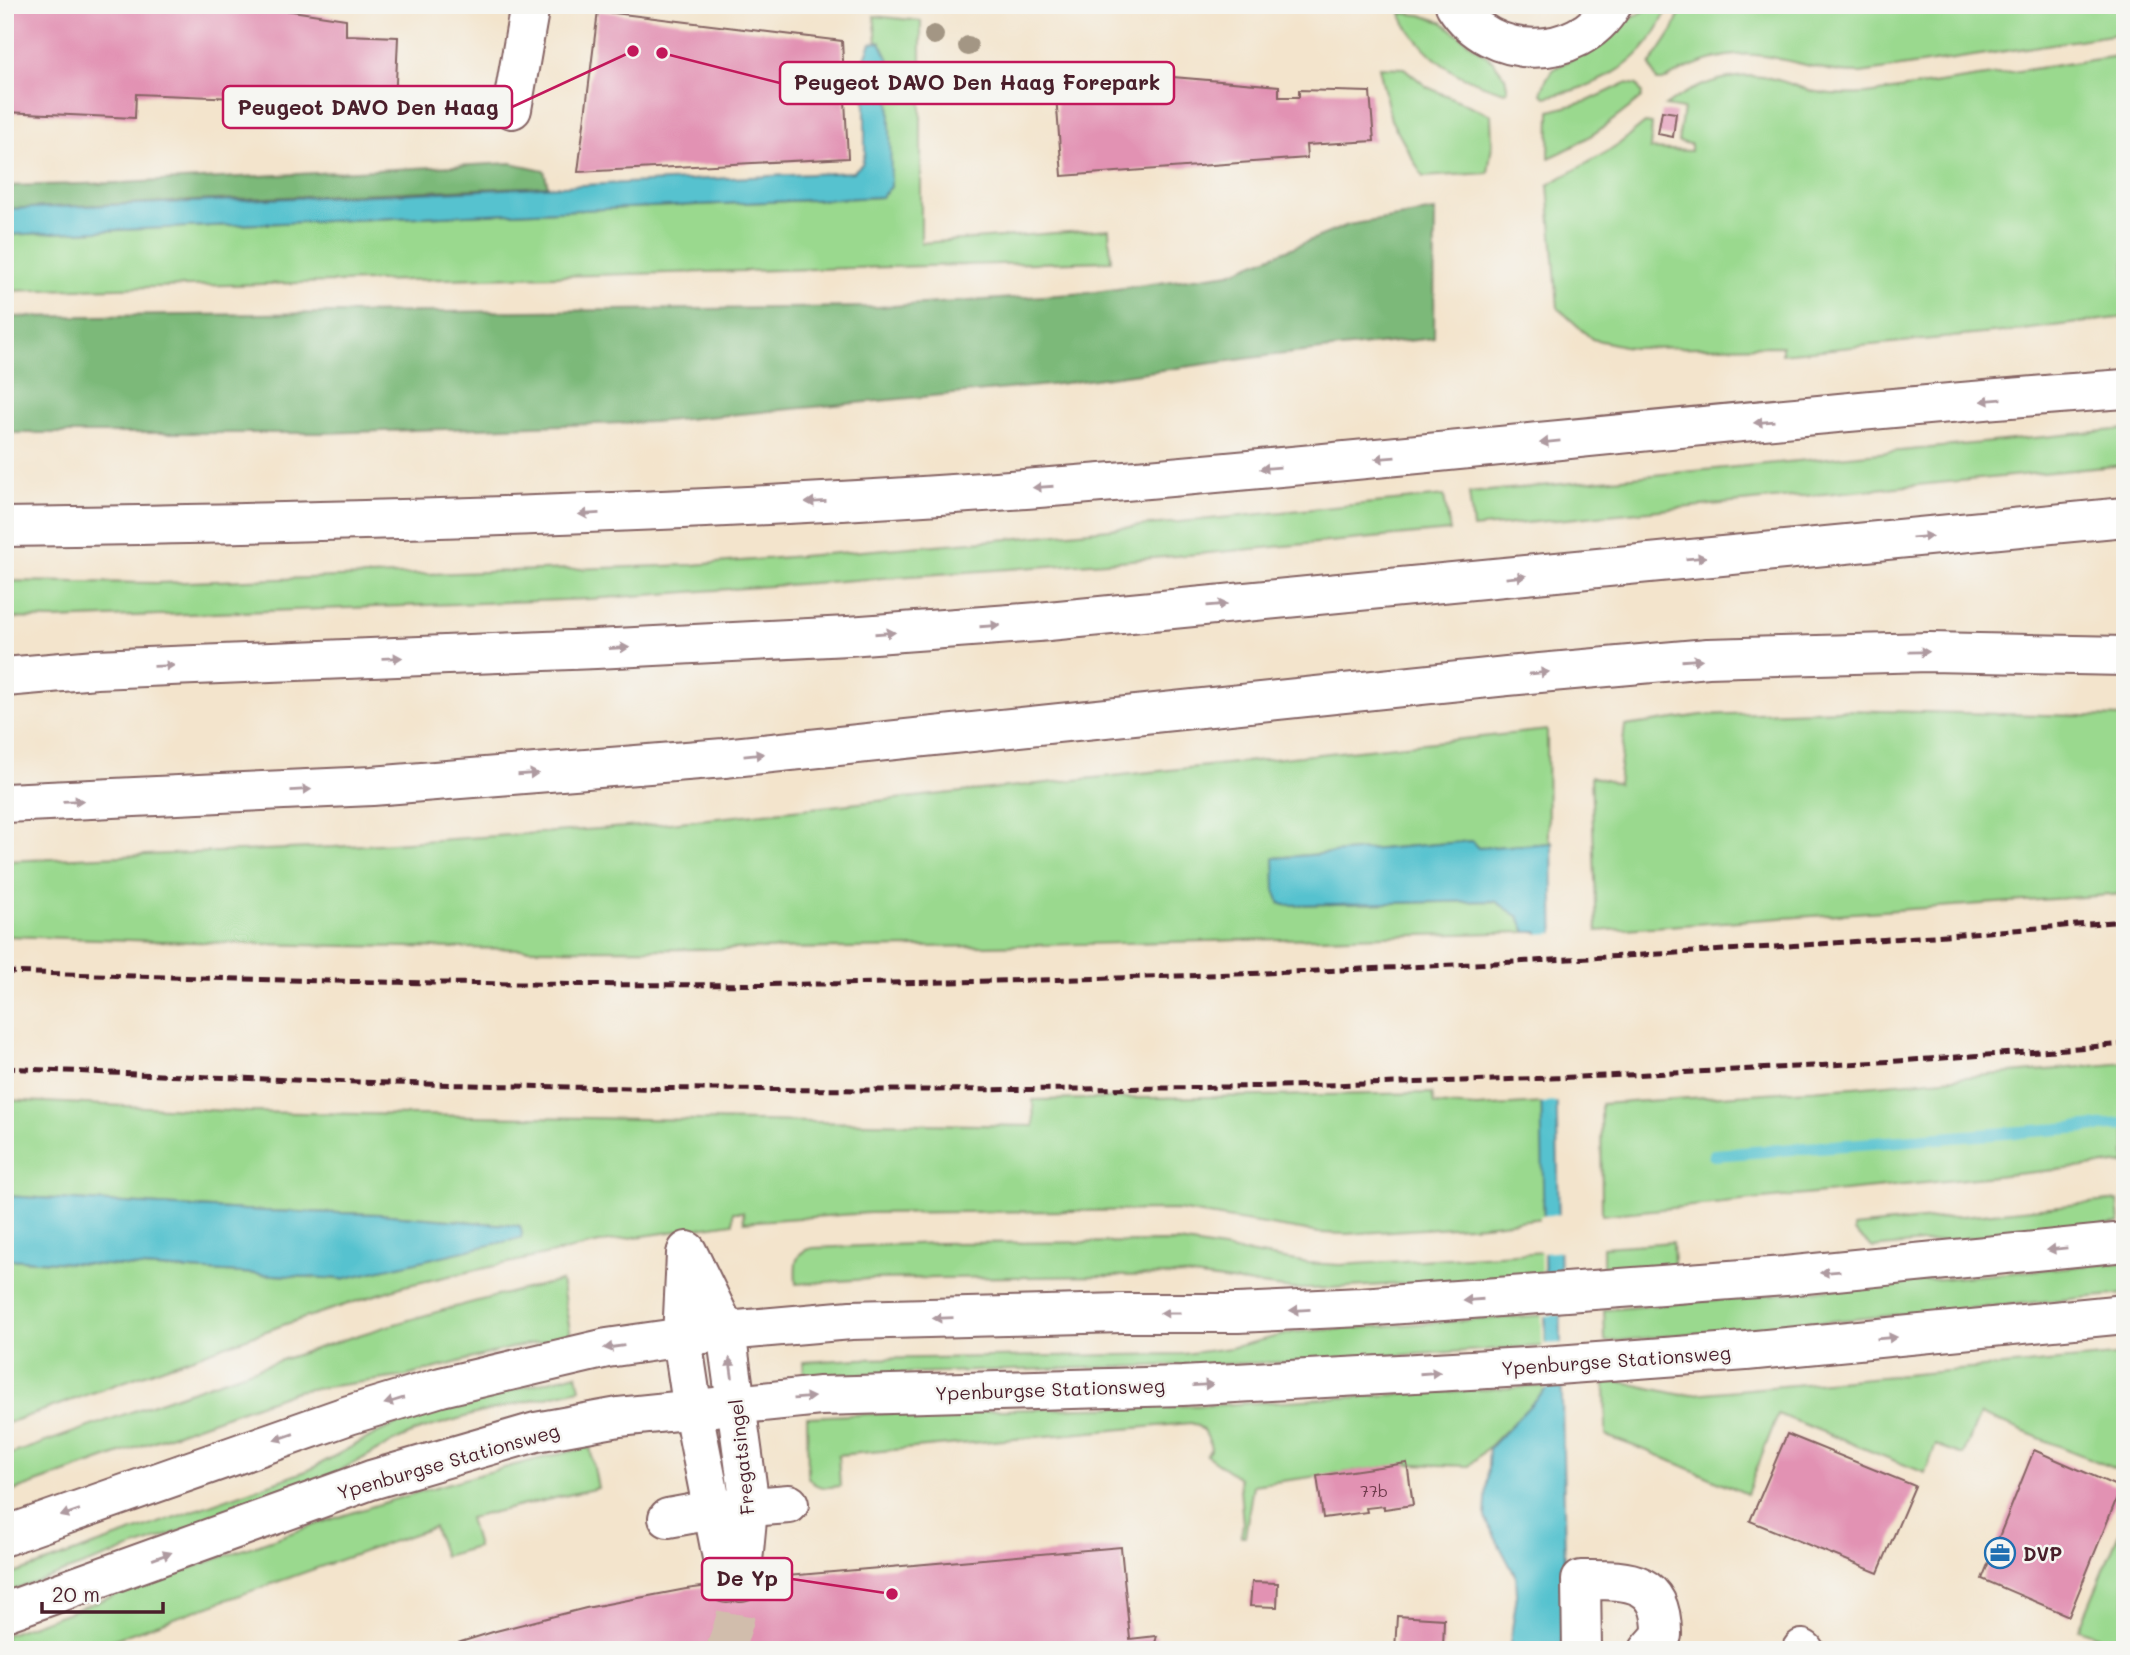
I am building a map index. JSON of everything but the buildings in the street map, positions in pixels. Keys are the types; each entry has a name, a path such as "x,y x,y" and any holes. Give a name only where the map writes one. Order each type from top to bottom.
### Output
{"main road":[{"path":"512,110 530,5"},
{"path":"1455,5 1471,25 1483,34 1511,46 1527,49 1573,40 1599,22 1612,5"},
{"path":"2059,393 2125,379"},
{"path":"5,527 393,520 761,506 1063,486 2125,388"},
{"path":"5,677 96,669 444,656 848,636 1038,622 2125,517"},
{"path":"5,803 358,786 646,765 1471,680 1708,659 1863,653 1990,652 2125,656"},
{"path":"5,666 96,669"},
{"path":"5,1536 349,1415 441,1387 607,1348 726,1331 851,1320 1238,1313 1541,1296 1922,1263 2125,1242"},
{"name":"Fregatsingel","path":"730,1508 746,1470 726,1331 687,1251 682,1338 693,1411 730,1508 734,1583"},
{"name":"Ypenburgse Stationsweg","path":"5,1612 371,1480 536,1432 619,1417 820,1396 1208,1385 1543,1366 1931,1334 2125,1314"},
{"path":"668,1518 730,1508 789,1504"},
{"path":"1582,1650 1581,1580 1626,1580 1650,1592 1662,1615 1662,1635 1649,1650"}],"green space":[{"path":"1655,5 1669,5 1648,42 1620,69 1586,86 1545,97 1541,93 1554,69 1596,45 1629,19"},
{"path":"1683,5 2125,5 2125,33 1861,73 1834,71 1755,55 1731,56 1707,61 1663,81 1657,81 1650,65 1673,30"},
{"path":"1401,13 1421,15 1442,22 1493,61 1505,77 1508,90 1505,92 1477,83 1444,65 1424,48 1404,22"},
{"path":"874,16 921,21 921,243 1109,229 1111,261 5,291 5,235 881,197 881,42 877,42"},
{"path":"2125,55 2125,317 1782,354 1782,346 1633,348 1592,339 1558,308 1548,185 1614,148 1645,123 1652,124 1650,149 1691,151 1691,144 1678,142 1683,109 1665,106 1687,92 1711,82 1750,76 1777,80 1822,93 1866,94"},
{"path":"1379,67 1404,68 1427,87 1491,115 1492,145 1488,173 1423,177 1391,120"},
{"path":"1626,83 1637,85 1642,93 1641,98 1574,146 1549,158 1550,111 1588,101"},
{"path":"511,163 544,170 548,186 5,209 5,186 123,183"},
{"path":"1435,211 1434,338 1266,356 1050,385 653,422 323,433 5,433 5,317 878,307 1088,293 1230,273 1348,225"},
{"path":"2125,429 2125,465 1473,528 1469,493"},
{"path":"1444,496 1450,531 1120,561 590,599 53,619 5,618 5,581 157,583 692,565 1008,539"},
{"path":"1840,710 2125,717 2125,894 1597,931 1591,776 1618,784 1625,726 1702,715"},
{"path":"1547,730 1548,838 1552,843 1478,848 1471,841 1275,858 1284,905 1496,901 1519,917 1526,932 1020,945 627,949 360,946 5,936 5,861 334,847 641,826"},
{"path":"2125,1063 2125,1163 1602,1215 1601,1104 1853,1087"},
{"path":"1432,1093 1434,1104 1476,1107 1542,1103 1544,1218 1484,1225 1347,1234 1319,1233 1177,1210 869,1213 744,1222 743,1212 733,1212 733,1223 609,1241 404,1286 286,1324 5,1424 5,1259 341,1279 520,1238 522,1233 520,1226 379,1214 263,1211 5,1196 5,1100 247,1112 1034,1126 1033,1100"},
{"path":"2118,1200 2120,1223 1873,1248 1854,1232 1854,1227"},
{"path":"1179,1242 1309,1263 1340,1265 1544,1252 1545,1276 1313,1289 1292,1289 1185,1275 869,1279 796,1284 796,1261 801,1253 812,1248 938,1243"},
{"path":"1673,1242 1674,1265 1603,1271 1603,1247"},
{"path":"2125,1262 2125,1294 1605,1342 1604,1310"},
{"path":"561,1281 571,1336 510,1348 407,1376 296,1391 5,1494 5,1456 280,1360 419,1317"},
{"path":"1545,1315 1546,1346 1294,1362 804,1376 803,1362 1183,1354 1230,1348 1295,1332"},
{"path":"2125,1355 2125,1473 1980,1414 1963,1455 1936,1445 1925,1473 1778,1414 1747,1494 1653,1453 1606,1436 1605,1383 1617,1381 1682,1395"},
{"path":"577,1374 580,1389 420,1430 319,1482 5,1593 5,1577 309,1470 379,1432 430,1410"},
{"path":"1547,1386 1469,1466 1408,1464 1253,1485 1245,1536 1241,1536 1243,1524 1239,1478 1206,1455 1211,1449 1207,1437 1203,1430 1191,1423 838,1455 840,1486 818,1486 808,1477 807,1417 1218,1405"},
{"path":"590,1447 598,1488 469,1518 477,1547 444,1556 434,1527 83,1650 5,1650 5,1635 222,1557 441,1485"},
{"path":"2125,1519 2125,1638 2123,1645 2079,1629"}],"water":[{"path":"880,42 889,60 891,187 881,197 5,235 5,209 398,194 853,172 862,164 865,153 865,58 871,43"},
{"path":"1472,841 1478,848 1552,843 1565,1563 1562,1650 1509,1650 1517,1594 1516,1577 1485,1518 1489,1448 1547,1388 1538,932 1526,932 1519,917 1495,901 1284,905 1280,903 1275,890 1274,858"},
{"path":"5,1196 263,1211 379,1214 520,1226 522,1233 521,1238 342,1279 5,1259"}],"pier":[{"path":"1557,933 1560,1102 1538,1103 1534,934"},
{"path":"1562,1214 1563,1251 1543,1253 1543,1273 1564,1273 1565,1314 1544,1316 1544,1344 1565,1343 1566,1387 1543,1389 1540,1216"}],"waterway":[{"path":"1714,1155 2125,1124"}],"tunnel":[{"path":"725,1650 735,1619 741,1582"}],"railway":[{"path":"5,972 511,984 714,985 979,981 1471,964 1798,945 2125,921"},
{"path":"5,1068 501,1086 996,1090 1326,1085 1626,1075 1925,1059 2125,1044"}],"place":[{"name":"Peugeot DAVO Den Haag","path":"633,51"},
{"name":"Peugeot DAVO Den Haag Forepark","path":"662,53"},
{"name":"DVP","path":"2000,1553"},
{"name":"De Yp","path":"892,1594"}]}
